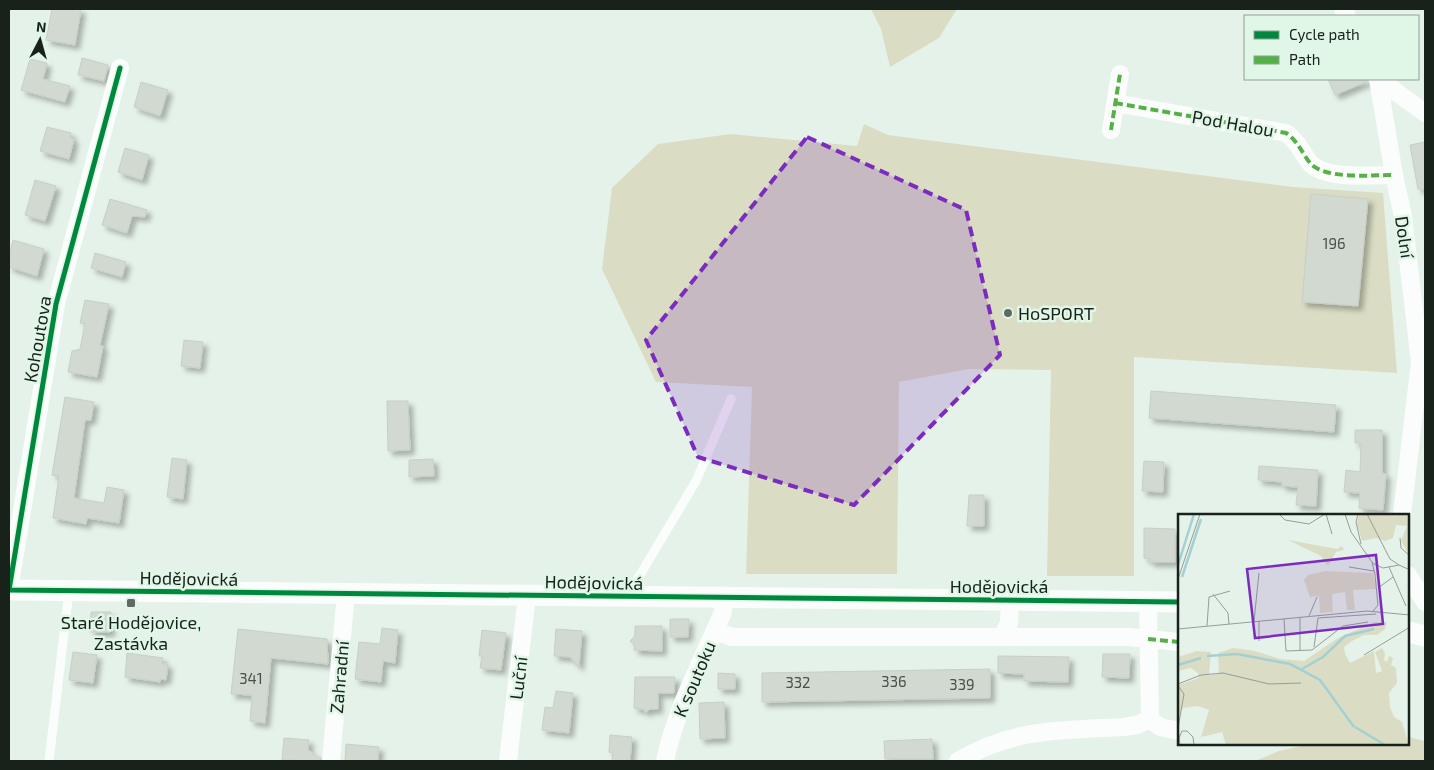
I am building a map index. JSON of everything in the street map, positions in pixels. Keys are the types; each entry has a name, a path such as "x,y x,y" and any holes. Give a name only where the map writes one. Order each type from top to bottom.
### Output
{"street":[{"name":"Kohoutova","path":"9,590 56,304 120,68"},
{"path":"1111,130 1120,74"},
{"name":"Dolní","path":"1378,80 1403,216 1423,359 1402,514"},
{"path":"1383,80 1425,113"},
{"name":"Pod Halou","path":"1115,103 1286,133 1292,137 1311,164 1324,172 1394,175"},
{"path":"1409,576 1425,602"},
{"name":"Hodějovická","path":"9,590 1178,602"},
{"name":"Zahradní","path":"331,761 346,593"},
{"name":"Luční","path":"508,761 527,595"},
{"name":"K soutoku","path":"665,761 671,735 722,612 723,598"},
{"path":"1002,636 1009,623 1010,600"},
{"path":"1148,601 1150,719 1160,727 1178,731"},
{"path":"714,631 732,637 1128,637 1178,642"},
{"path":"1409,632 1425,636"},
{"path":"958,761 989,744 1036,731 1124,728 1150,719"}],"lane":[{"path":"627,596 696,481 731,399"},
{"path":"49,761 69,591"}],"highlighted area":[{"path":"807,137 966,210 1000,355 854,505 698,457 646,340"}],"green space":[{"path":"871,9 957,9 939,38 890,67 881,29"},
{"name":"HoSPORT","path":"864,124 888,135 1293,187 1383,193 1397,373 1134,357 1134,576 1047,576 1051,370 969,369 899,382 897,574 746,574 752,387 656,382 602,269 612,188 658,144 731,134 857,146"},
{"path":"1409,737 1425,741 1425,761 1255,761 1279,751 1306,745 1409,745"}],"building":[{"path":"52,9 81,9 75,45 46,40"},
{"path":"82,58 108,65 104,81 78,75"},
{"path":"30,59 47,63 43,79 70,86 65,102 21,90"},
{"path":"1328,80 1368,80 1368,81 1335,95"},
{"path":"141,82 168,90 160,116 134,107"},
{"path":"47,127 71,133 70,138 74,139 69,159 40,151"},
{"path":"1425,142 1425,189 1418,189 1410,145"},
{"path":"125,148 149,155 142,180 118,172"},
{"path":"35,180 56,186 45,221 25,215"},
{"path":"1311,194 1368,199 1358,306 1302,302"},
{"path":"110,199 147,210 145,217 132,216 127,233 102,225"},
{"path":"13,240 44,249 37,276 9,267 9,256"},
{"path":"95,253 126,262 122,277 91,268"},
{"path":"85,300 109,304 100,345 103,346 97,377 68,372 72,351 80,349 85,324 80,323"},
{"path":"184,340 203,342 200,368 181,366"},
{"path":"1151,391 1336,405 1334,432 1149,418"},
{"path":"65,397 94,402 91,420 85,420 74,498 104,503 107,487 124,490 119,523 87,518 86,524 53,518 59,476 52,475"},
{"path":"387,401 408,401 410,450 388,451"},
{"path":"1355,430 1382,430 1382,473 1386,474 1383,510 1359,508 1360,493 1344,492 1346,470 1360,472 1361,443 1355,443"},
{"path":"172,458 187,460 183,499 167,497"},
{"path":"433,459 434,476 409,477 409,460"},
{"path":"1144,461 1164,462 1163,492 1142,491"},
{"path":"1259,466 1318,470 1316,506 1296,505 1298,487 1282,486 1282,482 1258,480"},
{"path":"969,495 984,495 984,526 967,526"},
{"path":"1144,528 1175,529 1175,562 1150,562 1150,559 1144,558"},
{"path":"91,612 111,612 110,632 90,632"},
{"path":"670,619 689,619 688,637 670,637"},
{"path":"635,626 662,626 662,651 634,650 635,646 630,641 635,636"},
{"path":"382,628 398,630 395,663 383,661 381,682 355,679 359,642 380,644"},
{"path":"238,629 327,639 328,664 271,658 265,723 250,721 252,695 231,694"},
{"path":"556,629 582,631 579,667 570,657 554,656"},
{"path":"482,630 506,633 501,670 480,668 482,656 479,656"},
{"path":"73,652 97,655 93,683 69,680"},
{"path":"127,653 163,658 162,664 168,664 166,680 161,679 160,682 125,677"},
{"path":"1103,654 1130,654 1129,678 1102,677"},
{"path":"998,656 1069,657 1068,682 1024,681 1024,674 998,673"},
{"path":"990,669 990,698 762,702 762,673"},
{"path":"718,673 735,674 735,689 718,689"},
{"path":"635,677 675,677 674,693 658,693 658,709 650,709 646,712 642,709 634,708"},
{"path":"556,691 573,693 569,733 542,730 545,707 553,708"},
{"path":"724,702 725,738 700,739 699,703"},
{"path":"610,735 632,737 630,761 612,761 613,753 609,752"},
{"path":"284,738 309,740 308,750 321,759 321,761 282,760"},
{"path":"932,739 933,759 885,759 884,741"},
{"path":"346,744 379,747 378,761 345,761"}],"marked path":[{"path":"1111,130 1120,74"},
{"path":"1115,103 1286,133 1297,143 1310,163 1326,172 1362,176 1394,175"},
{"path":"1148,639 1178,642"}],"cycle path":[{"path":"9,590 56,304 120,68"},
{"path":"9,590 1178,602"}],"place":[{"name":"HoSPORT","path":"1008,313"},
{"name":"Staré Hodějovice, Zastávka","path":"131,603"}]}
